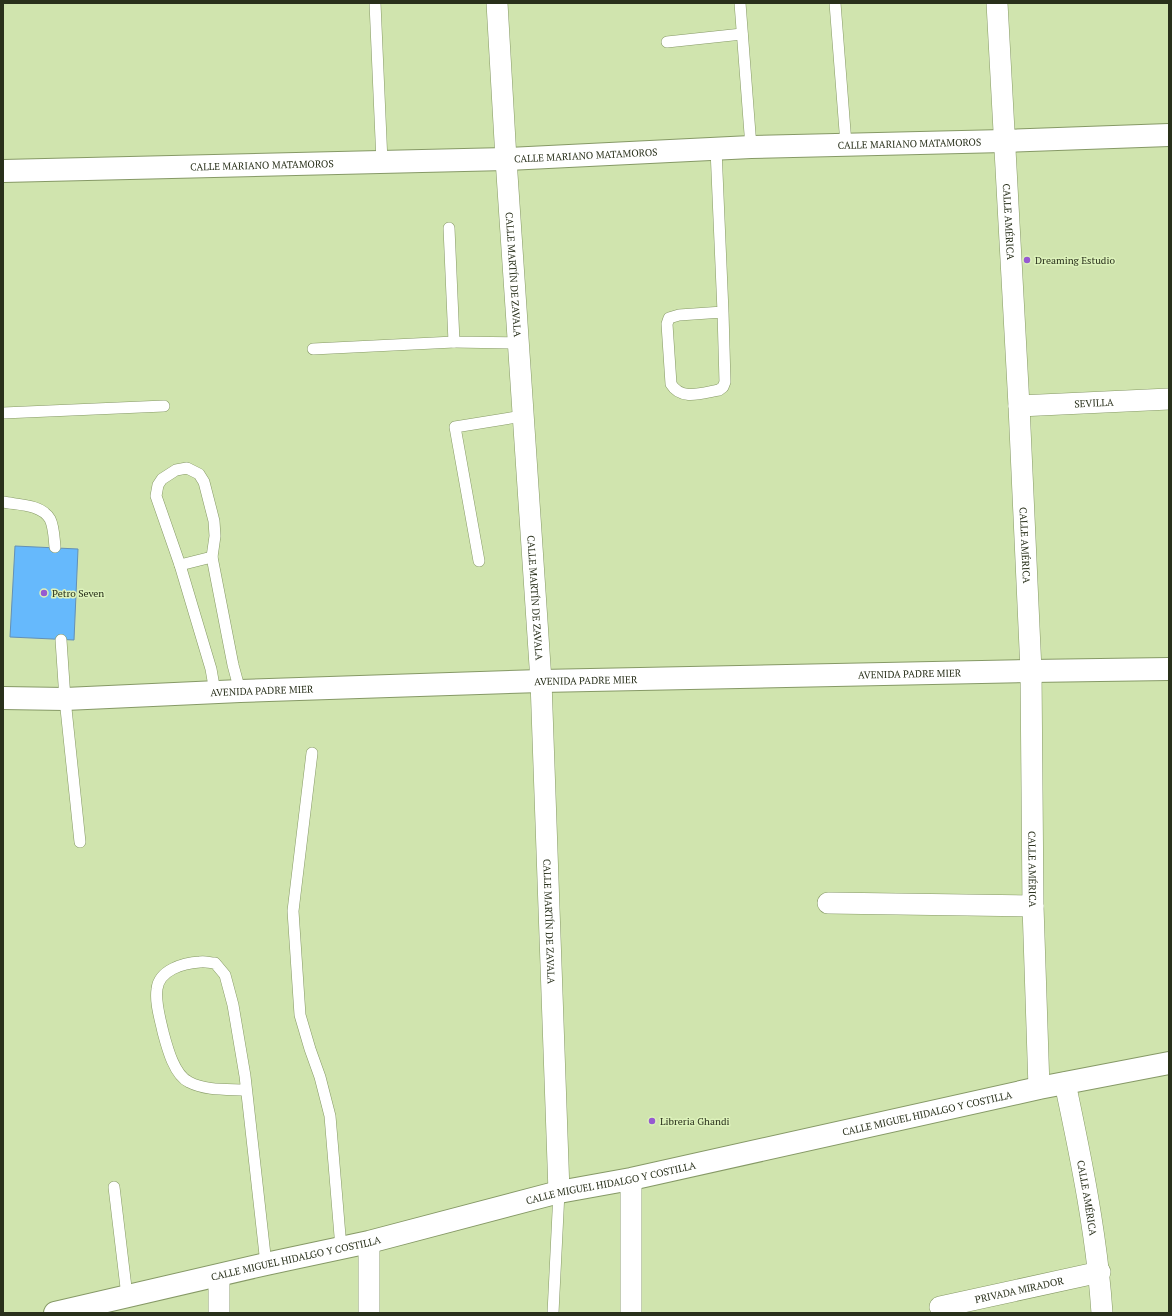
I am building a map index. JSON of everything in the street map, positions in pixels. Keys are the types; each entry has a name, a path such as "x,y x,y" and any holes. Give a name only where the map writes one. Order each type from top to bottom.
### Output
{"street":[{"name":"CALLE MARTÍN DE ZAVALA","path":"497,3 541,681 559,1192"},
{"name":"CALLE AMÉRICA","path":"997,3 1019,406 1031,671 1033,906 1039,1088"},
{"name":"CALLE MARIANO MATAMOROS","path":"3,171 506,159 752,147 1004,142 1169,135"},
{"name":"SEVILLA","path":"1019,406 1169,399"},
{"name":"AVENIDA PADRE MIER","path":"3,698 65,699 240,691 541,681 1169,669"},
{"path":"828,903 1033,906"},
{"name":"CALLE MIGUEL HIDALGO Y COSTILLA","path":"55,1313 99,1308 127,1296 370,1242 559,1192 631,1179 1039,1088 1169,1063"},
{"name":"CALLE AMÉRICA","path":"1065,1083 1078,1142 1100,1272 1102,1313"},
{"path":"631,1179 631,1313"},
{"path":"369,1313 370,1242"},
{"name":"PRIVADA MIRADOR","path":"940,1307 1100,1272"},
{"path":"219,1275 219,1313"}],"lane":[{"path":"375,3 382,162"},
{"path":"740,3 752,147"},
{"path":"836,3 846,144"},
{"path":"667,42 742,34"},
{"path":"716,149 723,312 725,382 723,387 719,390 684,395 675,391 671,384 670,376 667,324 669,318 679,315 723,312"},
{"path":"449,228 454,342"},
{"path":"313,349 454,342 518,343"},
{"path":"3,413 164,406"},
{"path":"479,561 455,427 523,416"},
{"path":"215,692 210,669 180,565 156,496 158,485 162,478 176,470 187,468 200,474 204,482 214,521 215,536 212,557 233,665 240,691"},
{"path":"3,502 36,507 44,512 50,519 55,547"},
{"path":"180,565 212,557"},
{"path":"61,640 65,699 80,842"},
{"path":"312,753 294,903 294,918 300,1015 320,1077 330,1116 341,1248"},
{"path":"246,1090 212,1089 188,1082 178,1072 167,1049 157,1005 157,988 164,974 178,966 200,962 215,963 225,975 233,1005 246,1090 266,1264"},
{"path":"114,1187 127,1296"},
{"path":"553,1313 559,1192"}],"building":[{"name":"Petro Seven","path":"15,546 78,549 74,640 10,637"}],"place":[{"name":"Dreaming Estudio","path":"1027,260"},
{"name":"Petro Seven","path":"44,593"},
{"name":"Libreria Ghandi","path":"652,1121"}]}
